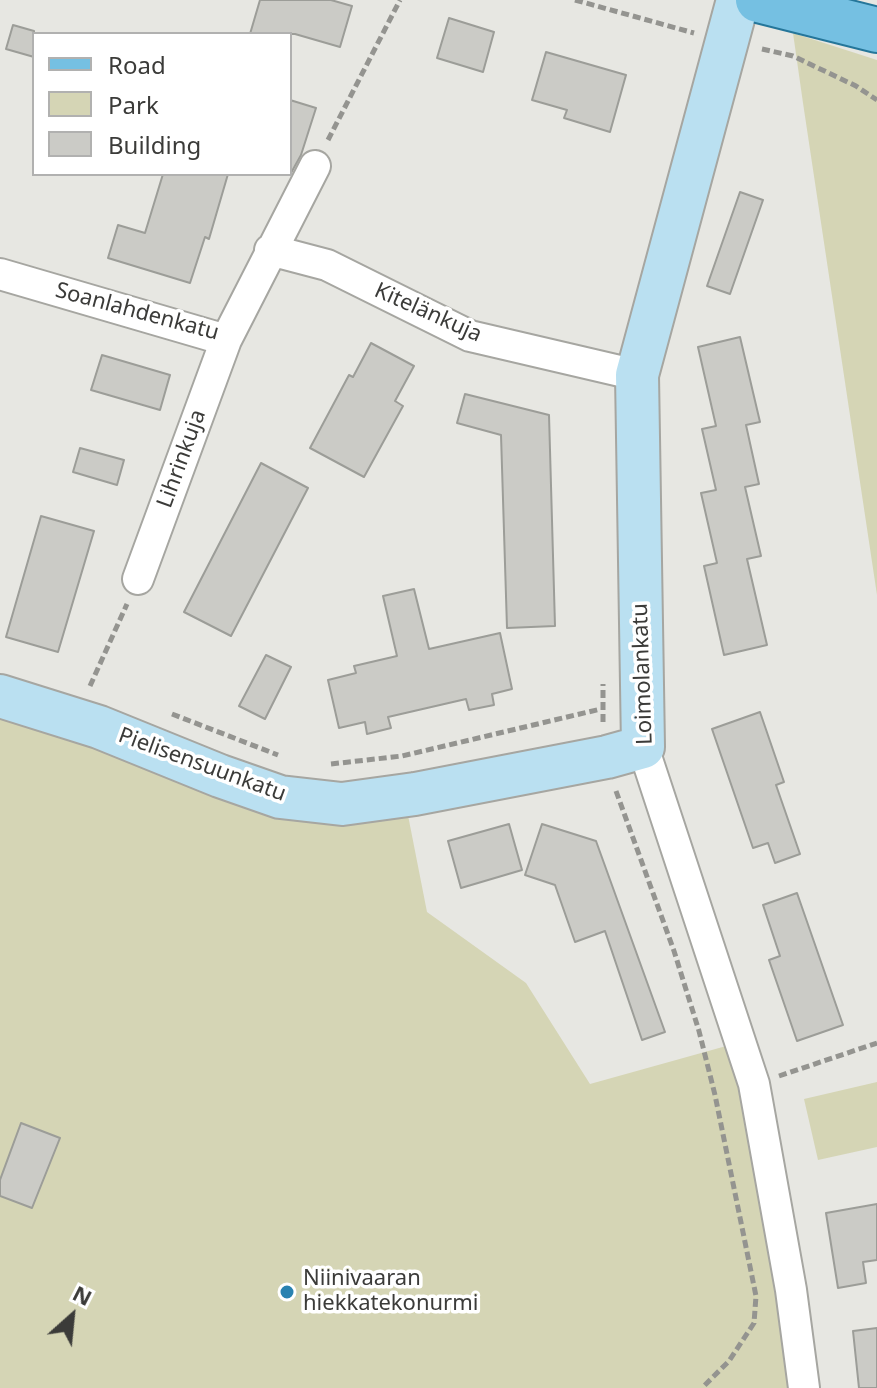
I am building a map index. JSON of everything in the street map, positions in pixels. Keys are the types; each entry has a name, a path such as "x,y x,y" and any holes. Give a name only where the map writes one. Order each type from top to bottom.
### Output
{"main road":[{"path":"758,0 877,30"}],"street":[{"name":"Loimolankatu","path":"738,0 637,375 643,747 754,1084 791,1290 804,1388"},
{"name":"Soanlahdenkatu","path":"0,274 226,340 315,166"},
{"name":"Kitelänkuja","path":"270,250 327,265 470,336 637,375"},
{"name":"Lihrinkuja","path":"138,579 226,340"},
{"name":"Pielisensuunkatu","path":"0,696 99,727 280,797 342,804 415,794 643,747"}],"path":[{"path":"315,166 400,0"},
{"path":"100,693 88,691 138,579"},
{"path":"318,763 402,756 601,709"},
{"path":"163,711 292,760"},
{"path":"780,1076 877,1043"},
{"path":"702,1388 729,1361 754,1323"}],"green space":[{"path":"793,33 877,60 877,595 803,103"},
{"path":"0,701 216,781 405,800 427,912 526,983 590,1084 737,1043 799,1388 0,1388"},
{"path":"877,1082 877,1147 818,1160 804,1099"}],"building":[{"path":"260,0 331,0 352,6 340,47 292,32 251,32"},
{"path":"449,18 494,32 483,72 437,58"},
{"path":"13,25 34,31 32,56 6,49"},
{"path":"546,52 626,75 610,132 564,118 567,110 532,100"},
{"path":"292,101 316,108 301,155 292,171"},
{"path":"162,176 227,176 209,239 205,237 190,283 108,258 118,225 145,233"},
{"path":"740,192 763,200 730,294 707,286"},
{"path":"740,337 760,422 746,425 759,484 745,487 761,556 747,559 767,645 724,655 704,566 717,563 701,493 716,490 702,429 716,426 698,347"},
{"path":"371,343 414,366 395,401 403,406 364,477 310,448 349,375 353,377"},
{"path":"102,355 170,375 160,410 91,390"},
{"path":"465,394 549,415 555,626 507,628 501,435 457,423"},
{"path":"80,448 124,460 117,485 73,472"},
{"path":"261,463 308,488 231,636 184,612"},
{"path":"41,516 94,531 58,652 6,637"},
{"path":"414,589 429,649 500,633 512,689 492,694 494,705 469,710 466,699 388,717 391,728 367,734 365,722 339,728 328,680 356,673 354,666 397,656 383,596"},
{"path":"266,655 291,667 265,719 239,706"},
{"path":"760,712 784,782 776,785 800,854 775,863 768,843 753,848 712,729"},
{"path":"509,824 522,870 461,888 448,841"},
{"path":"542,824 596,841 665,1032 642,1040 605,931 575,942 555,885 525,875"},
{"path":"797,893 843,1025 797,1041 769,960 780,956 763,905"},
{"path":"21,1123 60,1138 32,1208 0,1196 0,1180"},
{"path":"877,1204 877,1260 863,1262 866,1283 838,1288 826,1213"},
{"path":"877,1328 877,1388 859,1388 853,1331"}],"place":[{"name":"Niinivaaran hiekkatekonurmi","path":"287,1292"}]}
